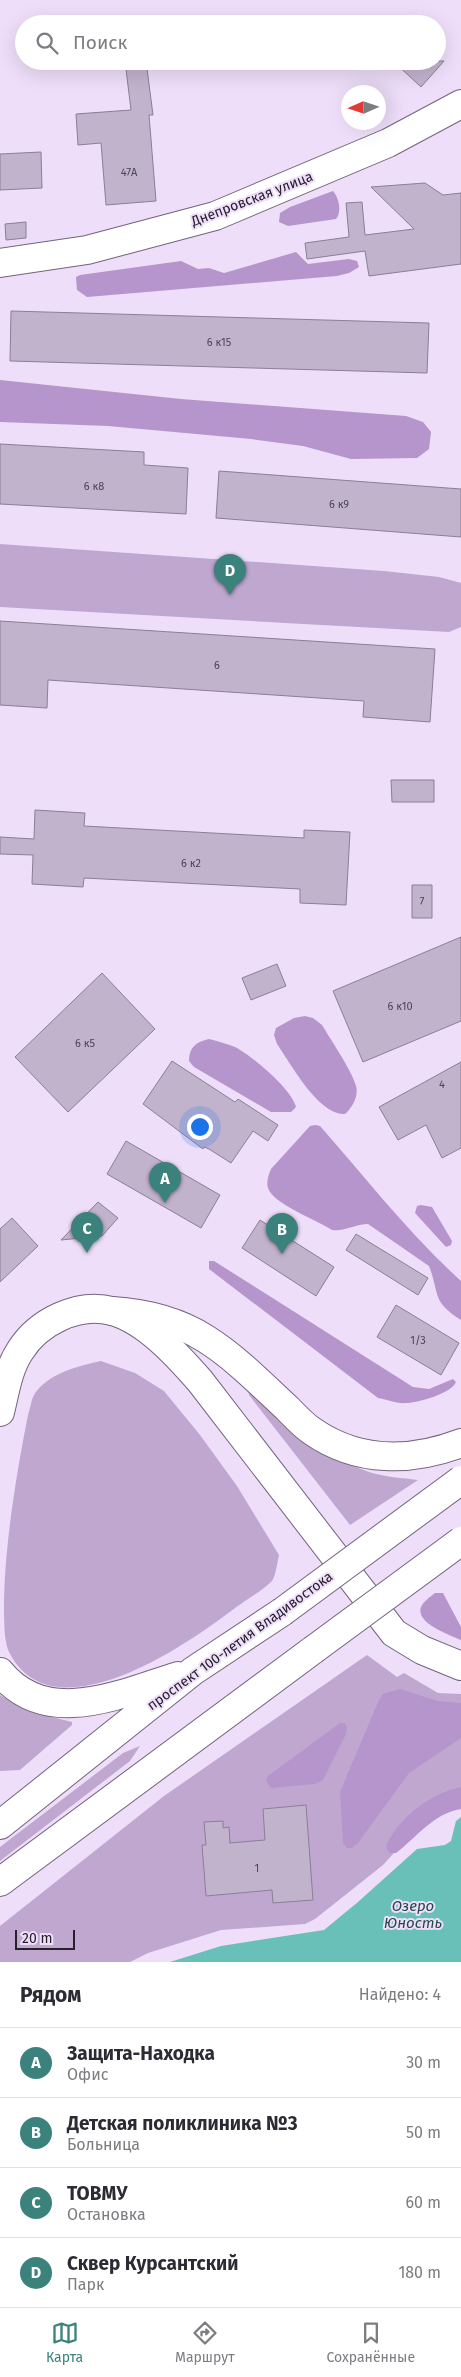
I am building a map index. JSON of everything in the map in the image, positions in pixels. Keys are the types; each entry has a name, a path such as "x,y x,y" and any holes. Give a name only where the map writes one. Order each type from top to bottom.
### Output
{"main road":[{"name":"Днепровская улица","path":"0,263 87,250 215,216 388,143 461,104"},
{"path":"0,1412 8,1376 19,1352 30,1337 48,1323 85,1309 136,1312 185,1328 206,1339 232,1358 312,1431 349,1451 384,1458 398,1458 416,1456 454,1445"},
{"path":"112,1311 132,1320 178,1356 272,1472 394,1633 422,1650 461,1666"},
{"name":"проспект 100-летия Владивостока","path":"0,1825 193,1671 282,1612 461,1480"},
{"path":"0,1882 461,1541"},
{"path":"0,1672 11,1686 29,1697 52,1704 102,1699 193,1671"}],"shaded area":[{"path":"333,191 339,205 339,213 336,219 288,226 279,222 280,213 290,207"},
{"path":"296,252 308,264 349,259 357,261 359,267 349,273 337,276 87,297 77,290 76,277 80,275 181,261 198,269 209,268 224,273"},
{"path":"0,380 181,399 406,416 423,422 431,432 429,449 417,458 351,459 303,446 251,439 108,426 0,422"},
{"path":"0,544 384,571 439,577 461,583 461,627 449,632 0,607"},
{"path":"305,1016 313,1018 322,1025 354,1080 357,1090 356,1098 345,1114 325,1107 316,1098 306,1087 277,1044 274,1035 276,1028 294,1018"},
{"path":"209,1039 235,1047 251,1057 279,1082 287,1091 296,1107 291,1112 271,1112 194,1067 189,1061 190,1052 194,1046"},
{"path":"310,1126 320,1126 406,1225 461,1281 461,1320 441,1302 429,1266 368,1224 332,1230 286,1206 272,1194 267,1183 271,1169"},
{"path":"417,1206 432,1207 452,1241 451,1245 446,1247 415,1213"},
{"path":"209,1261 214,1261 413,1387 429,1389 453,1379 456,1382 448,1390 434,1397 411,1403 378,1398 209,1269"},
{"path":"101,1361 135,1373 164,1391 200,1435 237,1486 279,1555 272,1581 214,1624 186,1642 122,1676 89,1685 58,1687 31,1677 10,1654 7,1648 4,1611 10,1526 23,1441 33,1397 45,1382 63,1372"},
{"path":"248,1390 336,1457 369,1472 418,1480 350,1525 249,1395"},
{"path":"435,1593 443,1593 461,1627 461,1640 435,1628 423,1618 421,1607"},
{"path":"367,1655 397,1677 404,1673 438,1693 461,1694 461,1802 423,1821 383,1865 315,1919 305,1924 221,1930 148,1953 130,1962 0,1962 0,1926 164,1796"},
{"path":"400,1689 437,1701 461,1703 461,1738 409,1773 358,1843 352,1848 347,1848 343,1843 340,1792 379,1700 383,1694"},
{"path":"0,1695 28,1711 72,1722 72,1725 20,1770 0,1771"},
{"path":"340,1723 345,1723 347,1728 346,1734 323,1780 314,1784 271,1788 266,1781 268,1776"},
{"path":"140,1746 130,1761 0,1861 0,1847 123,1753"},
{"path":"461,1787 461,1809 442,1815 426,1826 396,1853 389,1853 386,1846 407,1816 438,1795"}],"water":[{"name":"Озеро Юность","path":"461,1817 461,1962 170,1962 221,1946 324,1930 417,1849 445,1845 451,1841 456,1821"}],"building":[{"path":"126,70 147,70 153,115 149,115 156,201 106,205 101,143 78,145 76,114 131,110"},
{"path":"403,70 436,70 421,87"},
{"path":"41,152 42,188 0,190 0,154"},
{"path":"425,183 443,195 461,193 461,264 369,276 365,251 307,259 305,243 349,237 346,203 362,202 365,235 414,229 371,187"},
{"path":"26,222 26,238 6,240 5,224"},
{"path":"11,311 429,323 427,373 10,361"},
{"path":"0,444 144,452 144,465 188,468 186,514 0,504"},
{"path":"219,471 461,489 461,537 216,518"},
{"path":"0,621 435,649 430,722 363,717 364,701 48,680 47,708 0,705"},
{"path":"391,780 434,780 434,802 392,802"},
{"path":"35,810 85,813 84,826 304,838 304,830 350,832 346,905 300,903 300,889 84,878 83,887 32,884 33,855 0,854 0,837 34,839"},
{"path":"412,885 432,885 432,918 412,918"},
{"path":"461,937 461,1021 363,1062 333,991"},
{"path":"277,964 286,986 251,1000 242,978"},
{"path":"102,973 155,1029 68,1112 15,1057"},
{"path":"172,1061 235,1102 238,1099 278,1125 268,1141 253,1131 231,1163 209,1149 204,1147 203,1149 143,1104"},
{"path":"461,1062 461,1148 442,1158 426,1125 398,1140 379,1107"},
{"path":"126,1141 220,1195 201,1228 107,1174"},
{"path":"98,1202 118,1218 102,1236 61,1240"},
{"path":"12,1218 38,1246 0,1282 0,1229"},
{"path":"260,1220 334,1267 316,1296 242,1248"},
{"path":"356,1234 428,1278 418,1295 346,1250"},
{"path":"396,1305 459,1343 441,1375 377,1337"},
{"path":"306,1805 313,1900 273,1903 272,1890 206,1896 202,1845 206,1845 204,1822 223,1821 223,1828 229,1827 230,1843 265,1840 263,1809"}],"place":[{"name":"Сквер Курсантский","path":"230,595"},
{"name":"Защита-Находка","path":"165,1203"},
{"name":"ТОВМУ","path":"87,1253"},
{"name":"Детская поликлиника №3","path":"282,1254"}]}
